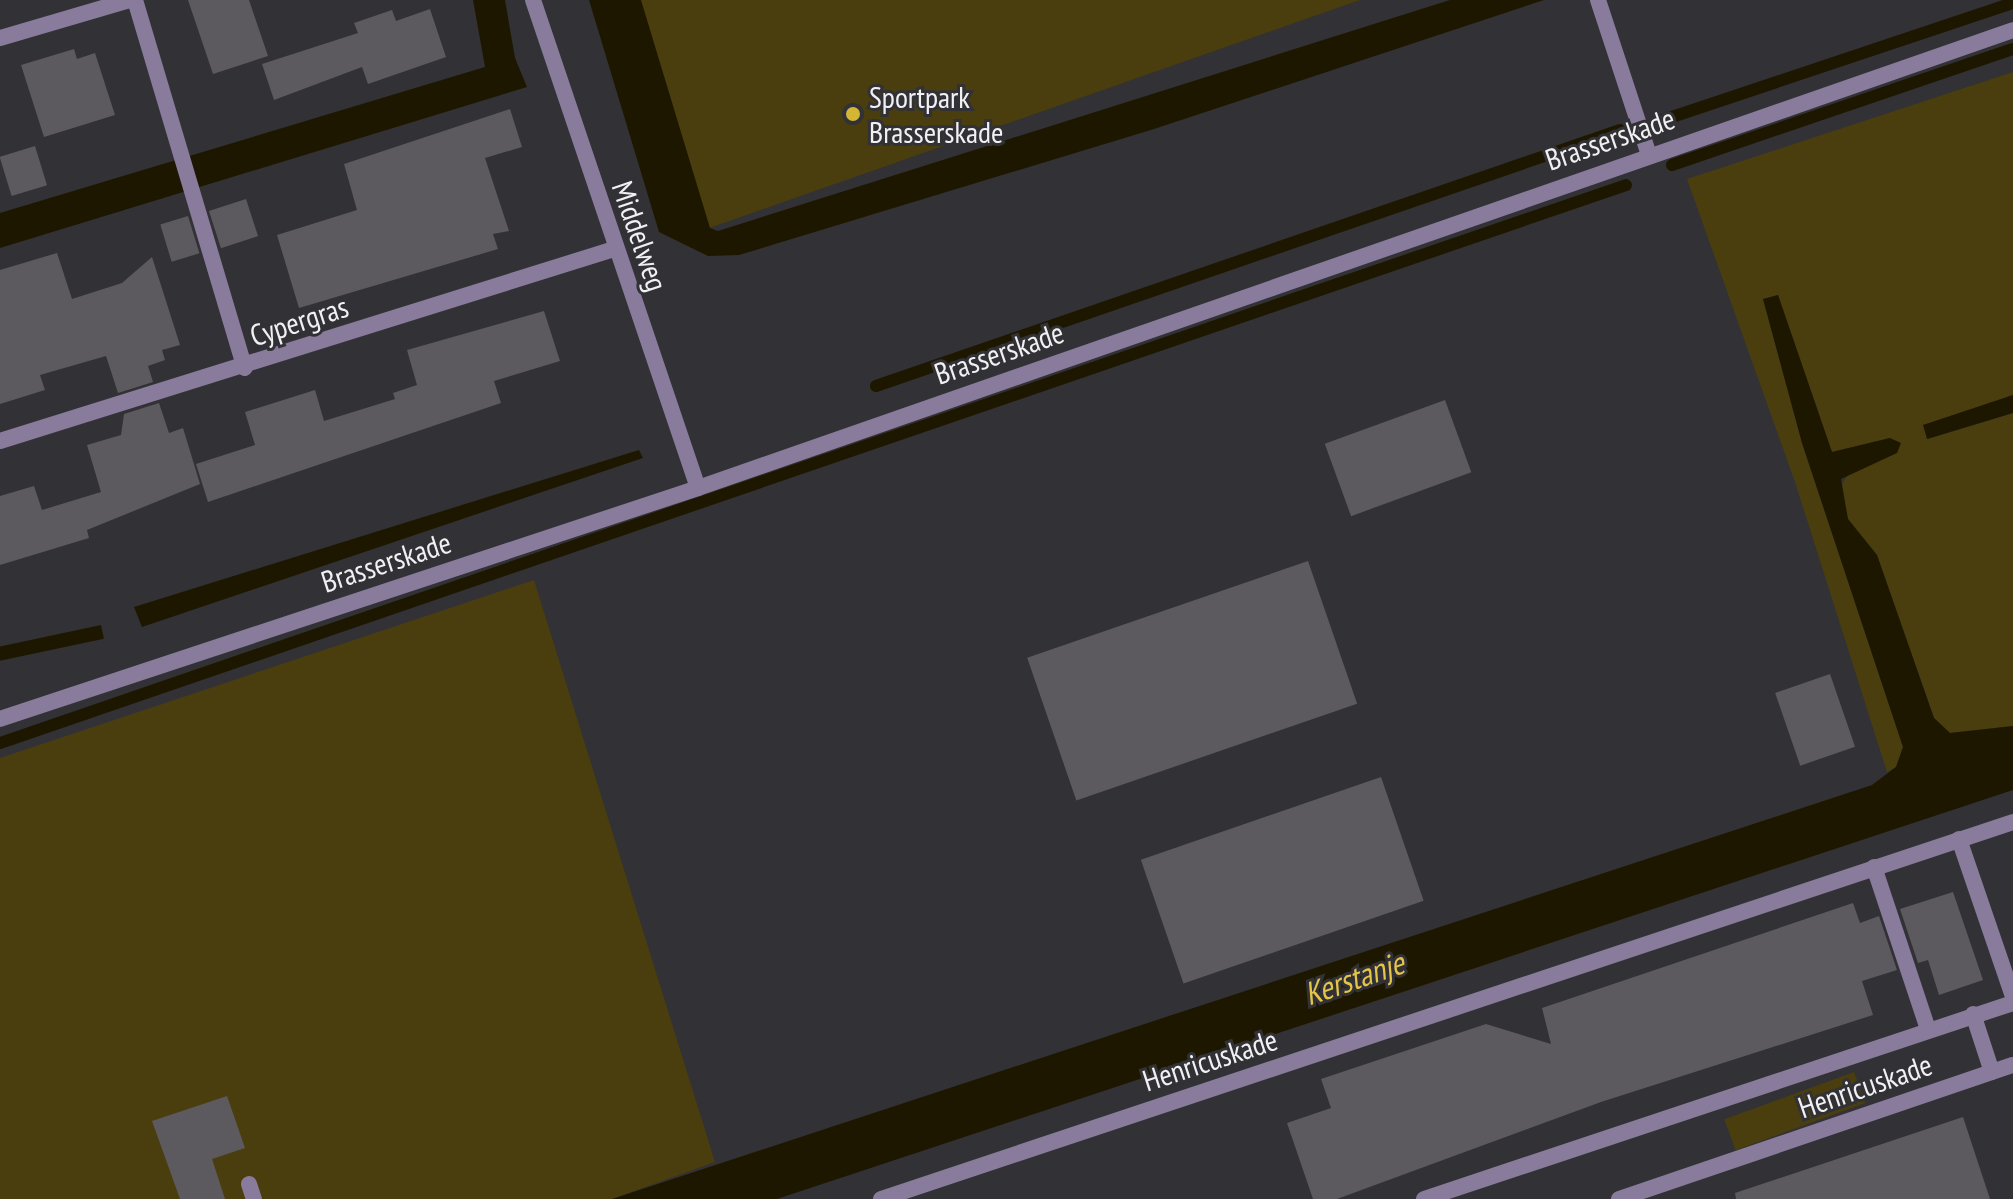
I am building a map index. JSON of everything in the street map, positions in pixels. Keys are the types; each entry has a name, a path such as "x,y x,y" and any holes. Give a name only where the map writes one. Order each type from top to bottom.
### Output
{"street":[{"path":"0,38 133,0 245,368"},
{"name":"Middelweg","path":"533,0 614,249 698,488"},
{"path":"1598,0 1649,155"},
{"name":"Brasserskade","path":"0,719 698,488 2013,30"},
{"name":"Cypergras","path":"0,441 245,368 614,249"},
{"name":"Henricuskade","path":"881,1199 2013,822"},
{"name":"Henricuskade","path":"1424,1199 1455,1194 2013,1000 1959,839"},
{"name":"Henricuskade","path":"1874,867 1928,1029"},
{"path":"1973,1014 1992,1072"},
{"name":"Henricuskade","path":"1619,1199 2013,1065"}],"shaded area":[{"name":"Sportpark Brasserskade","path":"635,0 1360,0 709,228"},
{"path":"2013,72 2013,395 1924,425 1928,439 2013,413 2013,726 1950,733 1934,718 1877,555 1848,519 1840,489 1849,472 1897,453 1890,438 1832,452 1778,295 1763,299 1802,443 1903,747 1896,767 1887,772 1795,482 1687,179"},
{"path":"534,580 715,1162 612,1199 0,1199 0,758"},
{"path":"1854,1072 1865,1103 1736,1150 1724,1119"}],"water":[{"path":"473,0 505,0 515,58 527,87 0,248 0,213 485,67"},
{"path":"589,0 641,0 710,228 718,231 1450,0 1544,0 1154,129 739,255 708,256 659,232"},
{"name":"Kerstanje","path":"1778,295 1832,452 1890,438 1901,443 1897,453 1841,479 1848,519 1877,555 1934,718 1950,733 2013,726 2013,790 777,1199 612,1199 1872,785 1896,767 1903,747 1802,443 1763,299"},
{"path":"2013,395 2013,413 1927,439 1923,425"},
{"path":"639,450 643,458 142,627 134,607"},
{"path":"101,625 104,639 0,661 0,646"}],"building":[{"path":"188,0 249,0 268,56 213,74"},
{"path":"430,9 446,57 368,84 362,67 274,100 262,64 358,33 354,23 392,10 396,21"},
{"path":"74,49 77,59 95,53 115,115 44,137 21,65"},
{"path":"510,109 522,147 485,158 509,231 493,234 498,249 299,308 277,235 357,210 344,164"},
{"path":"35,146 47,185 12,196 0,157"},
{"path":"246,199 258,236 221,248 209,211"},
{"path":"188,216 199,253 172,262 160,224"},
{"path":"57,253 72,299 122,283 152,257 180,345 162,350 165,360 148,366 153,382 118,393 106,356 40,375 45,390 0,404 0,270"},
{"path":"544,311 560,361 494,381 501,403 208,502 196,464 255,445 245,412 315,390 324,421 395,399 393,393 417,385 407,350"},
{"path":"1445,400 1471,472 1351,516 1325,444"},
{"path":"159,403 169,433 183,428 200,484 87,530 89,538 0,565 0,496 34,486 42,510 101,492 87,445 121,435 124,414"},
{"path":"1308,561 1357,704 1076,800 1027,658"},
{"path":"1830,674 1855,747 1800,766 1775,693"},
{"path":"1381,777 1424,901 1183,984 1141,860"},
{"path":"1953,892 1983,980 1939,995 1928,960 1918,963 1900,909"},
{"path":"1853,903 1860,923 1879,916 1897,970 1862,981 1873,1015 1601,1102 1337,1199 1313,1199 1287,1123 1331,1108 1321,1079 1486,1024 1551,1044 1542,1008"},
{"path":"227,1096 245,1148 212,1159 225,1199 180,1199 152,1121"},
{"path":"1963,1117 1990,1199 1736,1199 1735,1193"}],"waterway":[{"path":"1663,120 2013,3"},
{"path":"1672,165 2013,49"},
{"path":"876,386 1620,130"},
{"path":"0,743 1626,185"}],"place":[{"name":"Sportpark Brasserskade","path":"853,114"}]}
